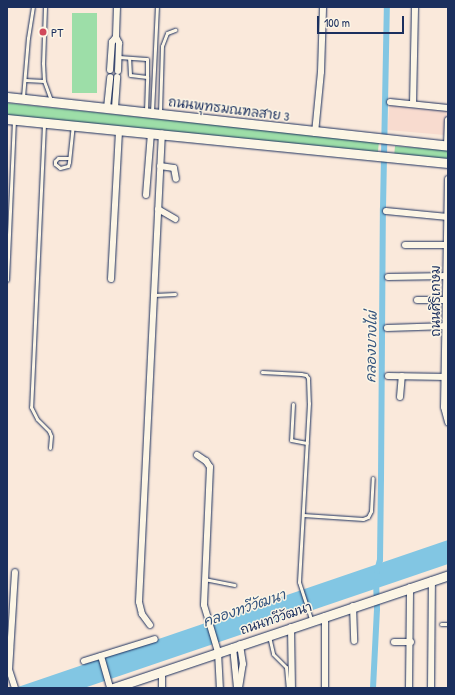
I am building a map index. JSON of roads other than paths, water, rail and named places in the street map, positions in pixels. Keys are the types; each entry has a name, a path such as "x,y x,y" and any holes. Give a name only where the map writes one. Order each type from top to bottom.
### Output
{"main road":[{"name":"ถนนพุทธมณฑลสาย 3","path":"7,97 360,138 448,146"},
{"path":"11,119 444,163"},
{"name":"ถนนทวีวัฒนา","path":"110,686 133,684 162,671 236,645 448,574"}],"street":[{"path":"111,108 117,74 119,43 116,37 117,7"},
{"path":"315,133 321,72 323,7"},
{"path":"413,104 415,7"},
{"path":"111,108 110,74 112,42 116,37"},
{"path":"390,102 448,108"},
{"path":"448,120 448,146"},
{"path":"111,279 119,130"},
{"path":"146,195 151,133"},
{"path":"150,625 142,614 139,602 162,134"},
{"path":"148,168 174,168 176,179"},
{"name":"ถนนศิริเกษม","path":"448,179 446,300 447,352 444,407 448,422"},
{"path":"158,209 175,219"},
{"path":"386,211 447,216"},
{"path":"405,245 447,245"},
{"path":"388,277 447,276"},
{"path":"417,300 446,300"},
{"path":"387,328 447,326"},
{"path":"388,376 446,377"},
{"path":"400,397 402,376"},
{"path":"197,455 206,461 210,467 204,579 205,611 218,652 220,688"},
{"path":"15,572 9,670 11,680 15,688"},
{"path":"431,688 432,580"},
{"path":"410,587 410,688"},
{"path":"353,606 354,641"},
{"path":"325,616 325,688"},
{"path":"291,627 292,688"},
{"path":"84,662 155,639"},
{"path":"394,642 411,642"},
{"path":"236,645 243,664 238,688"},
{"path":"102,656 110,686"},
{"path":"162,671 162,688"}],"lane":[{"path":"23,100 28,38 33,7"},
{"path":"46,7 43,63 44,81 52,103"},
{"path":"153,114 157,7"},
{"path":"153,114 164,37 169,31 175,30"},
{"path":"118,57 147,59 147,77 153,114"},
{"path":"129,58 130,75 147,77"},
{"path":"25,80 44,81"},
{"path":"7,280 11,119"},
{"path":"44,122 31,407 37,419 49,431 51,436 50,448"},
{"path":"69,158 58,158 55,161 55,164 58,168 65,168 68,166 69,158 73,125"},
{"path":"154,295 175,294"},
{"path":"262,372 307,376 309,403 299,582 311,620"},
{"path":"294,404 291,440 307,443"},
{"path":"303,515 368,517 371,511 373,478"},
{"path":"204,579 234,585"},
{"path":"441,624 448,624"},
{"path":"268,634 274,654 286,668 288,688"}],"water":[{"path":"448,540 448,564 84,688 15,688"}],"waterway":[{"name":"คลองบางไผ่","path":"377,571 380,560 383,208 387,7"},
{"name":"คลองบางไผ่","path":"373,688 377,609 376,582"}],"place":[{"name":"PT","path":"43,32"}],"water label":[{"name":"คลองทวีวัฒนา","path":"244,608"}]}
